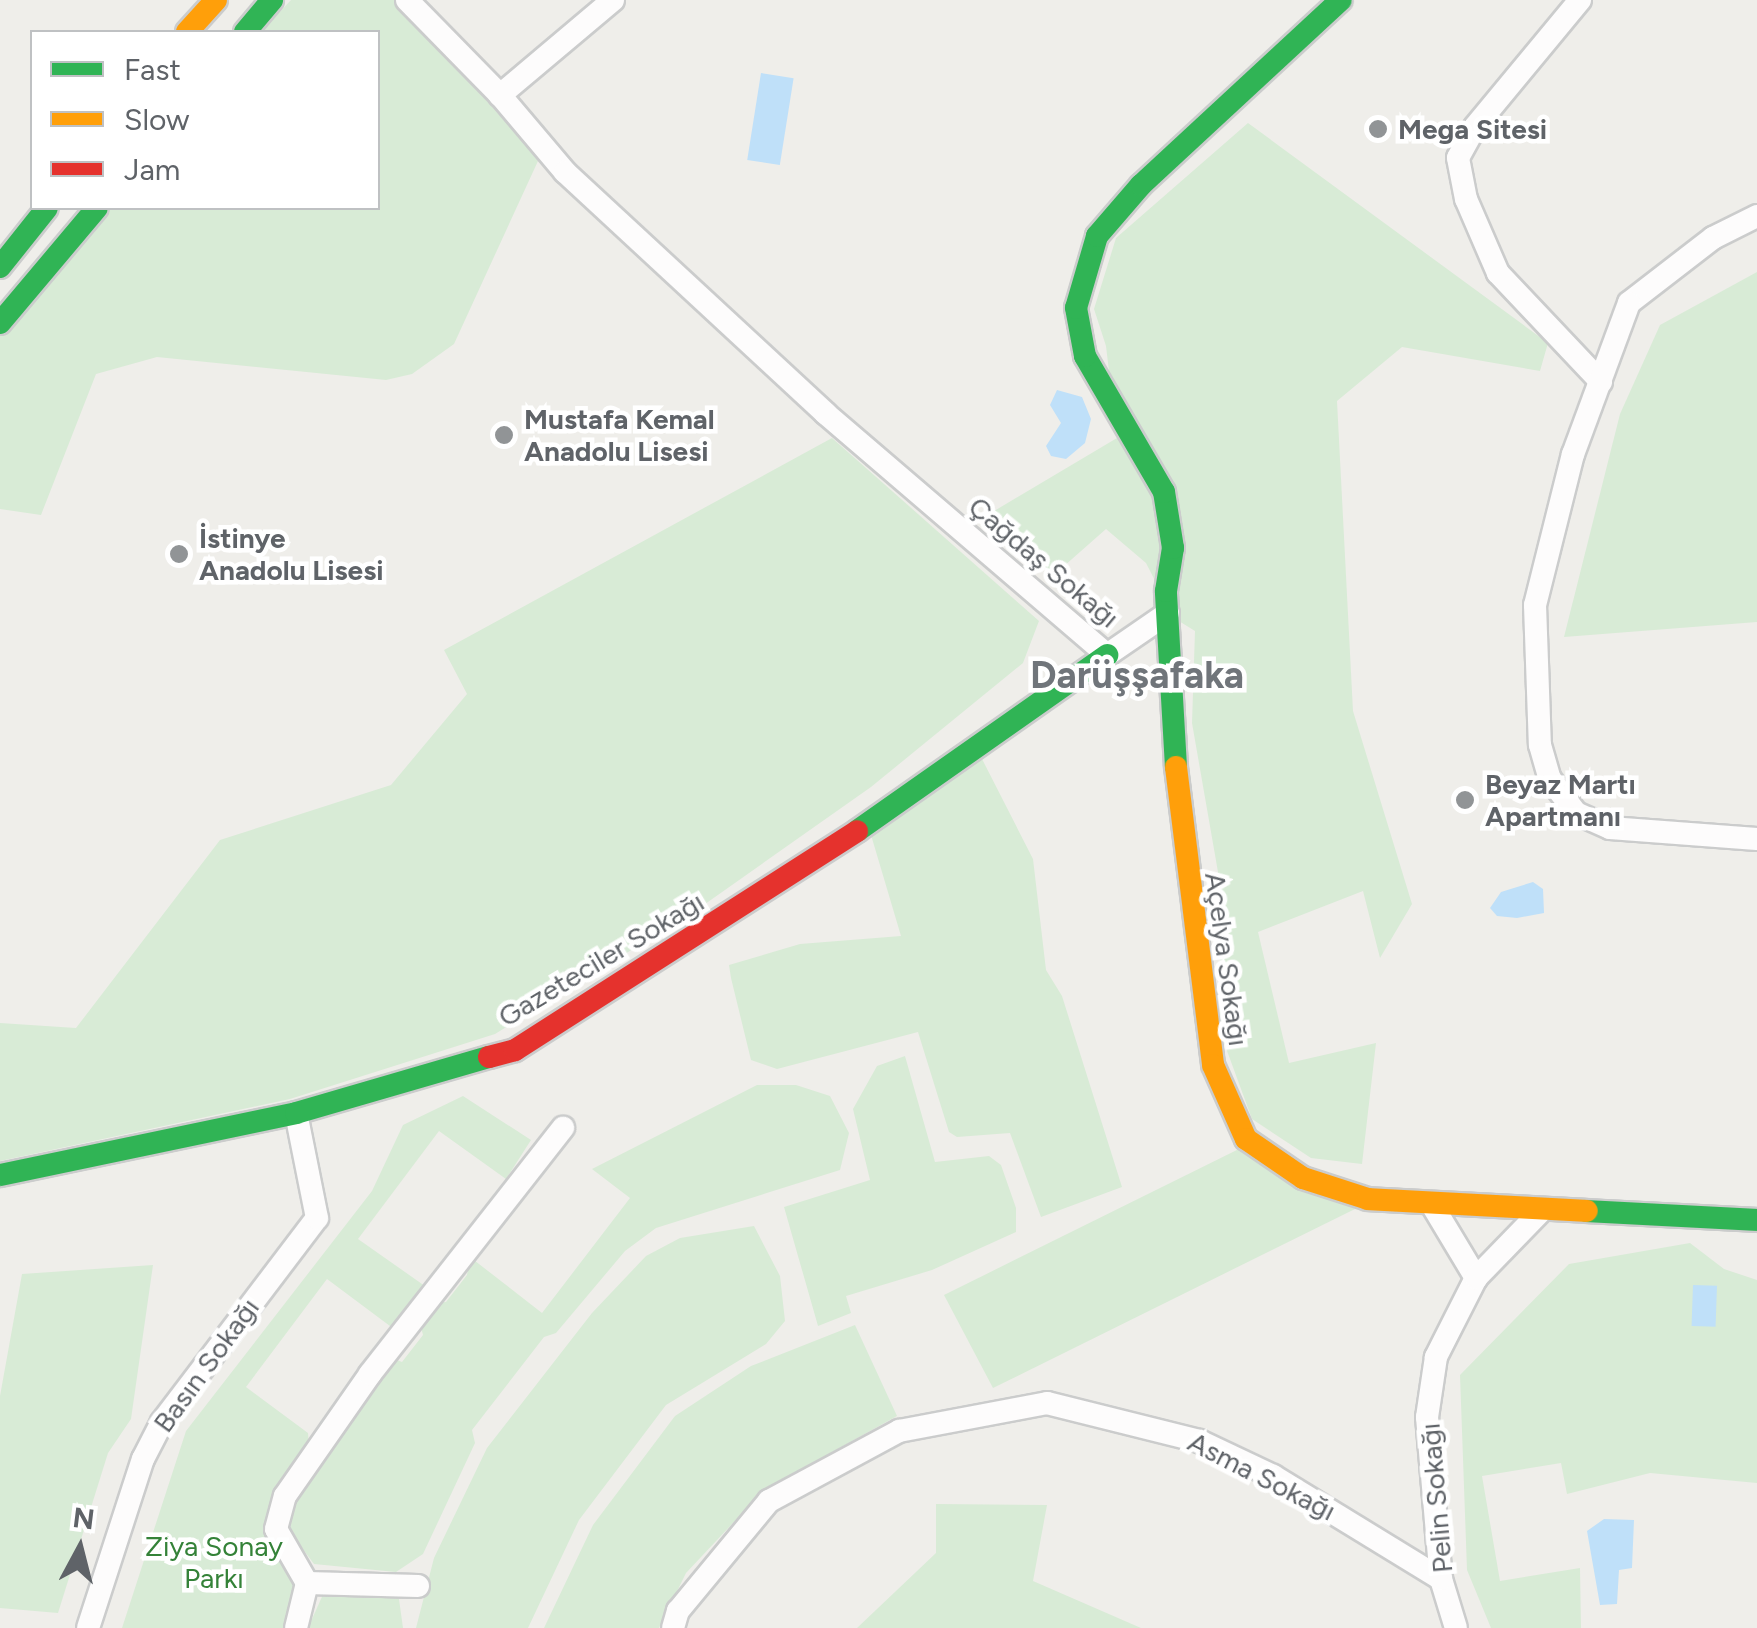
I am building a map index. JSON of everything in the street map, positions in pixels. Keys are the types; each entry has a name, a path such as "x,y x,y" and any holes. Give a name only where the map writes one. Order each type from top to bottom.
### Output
{"street":[{"path":"189,30 216,0"},
{"path":"247,30 272,0"},
{"name":"Çağdaş Sokağı","path":"407,0 500,95 565,172 825,413 1107,655 1168,614"},
{"path":"500,95 613,0"},
{"path":"1168,614 1174,548 1164,492 1085,356 1076,308 1097,236 1141,185 1341,0"},
{"path":"1580,0 1475,127 1458,158 1466,199 1498,273 1601,382"},
{"path":"0,267 46,210"},
{"path":"0,323 95,210"},
{"path":"1757,216 1713,238 1629,303 1573,454 1535,606 1540,745 1550,779 1576,813 1610,828 1757,838"},
{"name":"Açelya Sokağı","path":"1168,614 1188,911 1213,1065 1246,1139 1303,1178 1368,1200 1434,1208 1756,1223"},
{"name":"Gazeteciler Sokağı","path":"0,1175 296,1113 516,1050 784,882 1107,655"},
{"name":"Basın Sokağı","path":"88,1628 143,1458 162,1422 317,1218 296,1113"},
{"path":"296,1628 308,1582 276,1530 306,1458 563,1128"},
{"path":"1434,1208 1476,1278"},
{"name":"Pelin Sokağı","path":"1456,1628 1442,1579 1427,1417 1436,1358 1476,1278 1540,1212"},
{"name":"Asma Sokağı","path":"673,1628 678,1611 769,1500 900,1431 1048,1403 1198,1440 1273,1476 1442,1579"},
{"path":"308,1582 418,1586"}],"green space":[{"path":"291,0 397,0 493,97 538,161 454,344 412,374 386,380 157,357 96,374 41,515 0,509 0,335 100,210 380,210 380,30 263,30"},
{"path":"1248,123 1548,343 1540,371 1402,347 1337,401 1353,711 1412,904 1380,958 1363,891 1258,932 1289,1063 1376,1043 1362,1164 1311,1158 1252,1119 1219,1029 1222,895 1192,723 1195,631 1174,618 1146,563 1106,529 1055,574 979,520 1117,438 1106,346 1094,309 1116,238"},
{"path":"1757,272 1757,622 1564,637 1620,414 1660,325"},
{"path":"832,438 1039,621 1023,663 871,787 698,909 495,1034 290,1099 0,1161 0,1023 76,1028 220,840 391,785 467,694 444,650"},
{"path":"981,757 1033,859 1046,970 1062,996 1122,1187 1041,1217 1010,1133 957,1137 949,1132 918,1032 777,1069 751,1060 729,965 800,944 901,936 871,835"},
{"path":"905,1056 935,1162 989,1156 1001,1165 1016,1208 1016,1232 932,1270 846,1296 851,1313 818,1326 784,1207 870,1180 853,1109 877,1066"},
{"path":"757,1085 796,1085 830,1096 849,1133 840,1170 656,1228 625,1251 556,1333 544,1337 472,1430 475,1443 423,1554 396,1572 314,1564 290,1532 294,1497 392,1358 402,1362 423,1335 420,1323 434,1303 446,1302 467,1275 470,1257 542,1313 630,1198 592,1169"},
{"name":"Ziya Sonay Parkı","path":"463,1096 531,1140 506,1179 439,1131 358,1239 432,1291 398,1332 327,1279 246,1387 308,1433 309,1446 284,1476 273,1529 296,1589 290,1628 122,1628 186,1431 372,1191 403,1125"},
{"path":"1247,1145 1355,1209 993,1388 944,1295"},
{"path":"754,1226 780,1276 785,1321 766,1344 666,1405 579,1520 528,1628 416,1628 434,1558 487,1448 592,1313 646,1256 680,1238"},
{"path":"1690,1243 1724,1269 1757,1280 1757,1483 1650,1473 1567,1494 1561,1463 1482,1476 1500,1581 1580,1568 1581,1628 1491,1628 1467,1570 1460,1375 1569,1264"},
{"path":"153,1265 131,1419 108,1453 58,1613 0,1608 0,1396 22,1274"},
{"path":"855,1325 897,1416 764,1490 686,1573 659,1628 544,1628 593,1525 675,1416 751,1366"},
{"path":"936,1504 1047,1505 1033,1581 1141,1628 857,1628 936,1553"},
{"path":"325,1590 398,1592 403,1628 308,1628"}],"water":[{"path":"761,73 794,78 780,165 747,160"},
{"path":"1057,390 1082,397 1091,419 1085,443 1066,459 1051,456 1046,446 1061,423 1050,405"},
{"path":"1533,882 1543,889 1544,913 1517,918 1497,916 1490,908 1501,892"},
{"path":"1693,1285 1717,1286 1716,1327 1692,1326"},
{"path":"1604,1519 1634,1520 1632,1568 1619,1570 1617,1604 1600,1605 1587,1531"}],"traffic: fast":[{"path":"247,30 272,0"},
{"path":"1176,767 1166,591 1173,548 1164,492 1085,356 1076,308 1097,236 1141,185 1341,0"},
{"path":"0,267 45,210"},
{"path":"0,323 95,210"},
{"path":"857,831 1107,655"},
{"path":"0,1175 296,1113 489,1057"},
{"path":"1587,1211 1757,1220"}],"traffic: slow":[{"path":"189,30 216,0"},
{"path":"1176,767 1213,1065 1246,1139 1303,1178 1368,1199 1587,1211"}],"traffic: jam":[{"path":"489,1057 515,1050 857,831"}],"place":[{"name":"Mega Sitesi","path":"1378,129"},
{"name":"Mustafa Kemal Anadolu Lisesi","path":"504,435"},
{"name":"İstinye Anadolu Lisesi","path":"179,554"},
{"name":"Beyaz Martı Apartmanı","path":"1465,800"}],"district":[{"name":"Darüşşafaka","path":"1137,676"}]}
